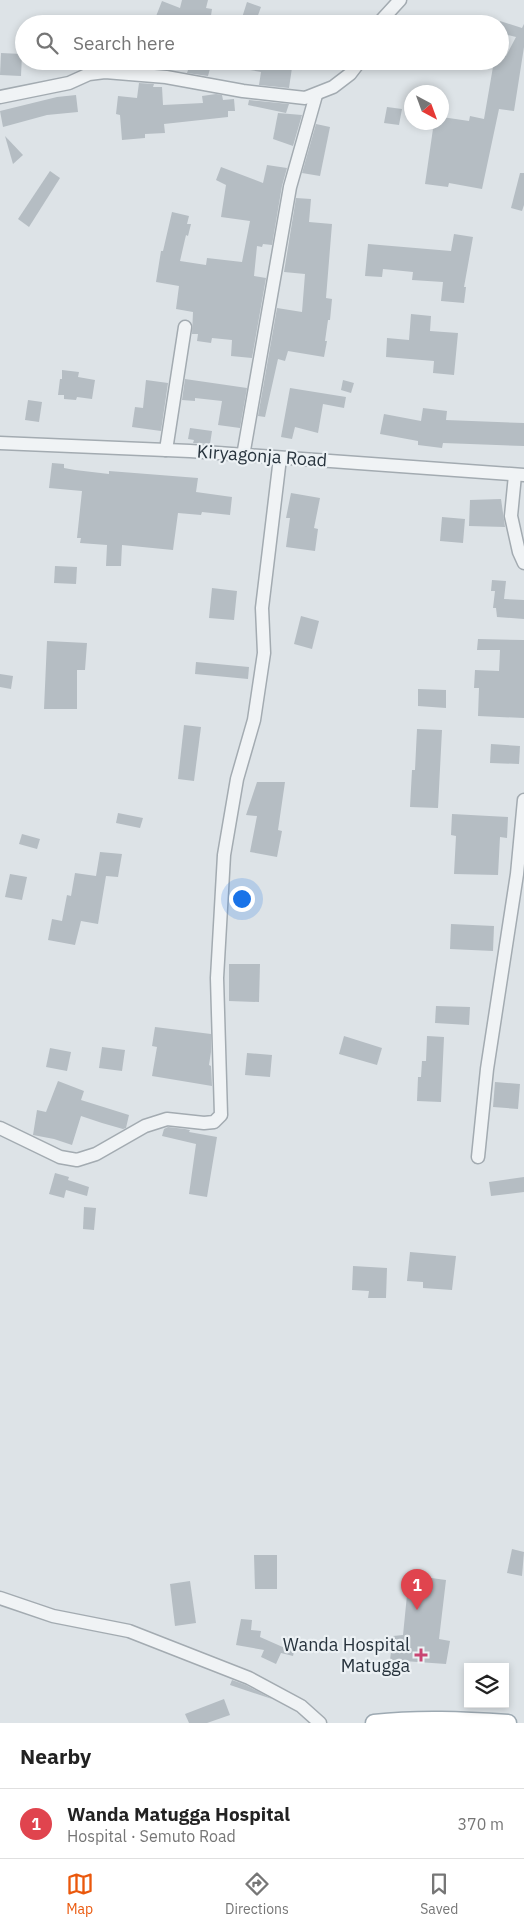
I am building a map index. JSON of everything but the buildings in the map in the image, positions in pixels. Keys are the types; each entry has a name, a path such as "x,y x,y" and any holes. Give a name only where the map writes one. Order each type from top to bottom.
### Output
{"main road":[{"path":"374,1723 411,1719 457,1719 508,1723"}],"street":[{"path":"386,15 400,0"},
{"path":"0,97 69,83 89,74 105,72 166,77 243,92 305,98 333,87 353,70"},
{"path":"243,456 290,186 316,95"},
{"path":"166,450 186,327"},
{"name":"Kiryagonja Road","path":"0,443 190,450 243,456 519,475"},
{"path":"0,1128 60,1157 77,1160 96,1154 145,1126 167,1119 204,1123 214,1122 222,1114 217,978 224,855 237,778 254,720 264,653 262,608 280,458"},
{"path":"519,475 511,516 519,552 524,563"},
{"path":"478,1157 487,1069 517,874 524,800"},
{"path":"0,1598 53,1616 129,1631 249,1678 301,1706 320,1723"}],"place":[{"name":"Wanda Matugga Hospital","path":"417,1610"},
{"name":"Wanda Hospital Matugga","path":"421,1655"}]}
